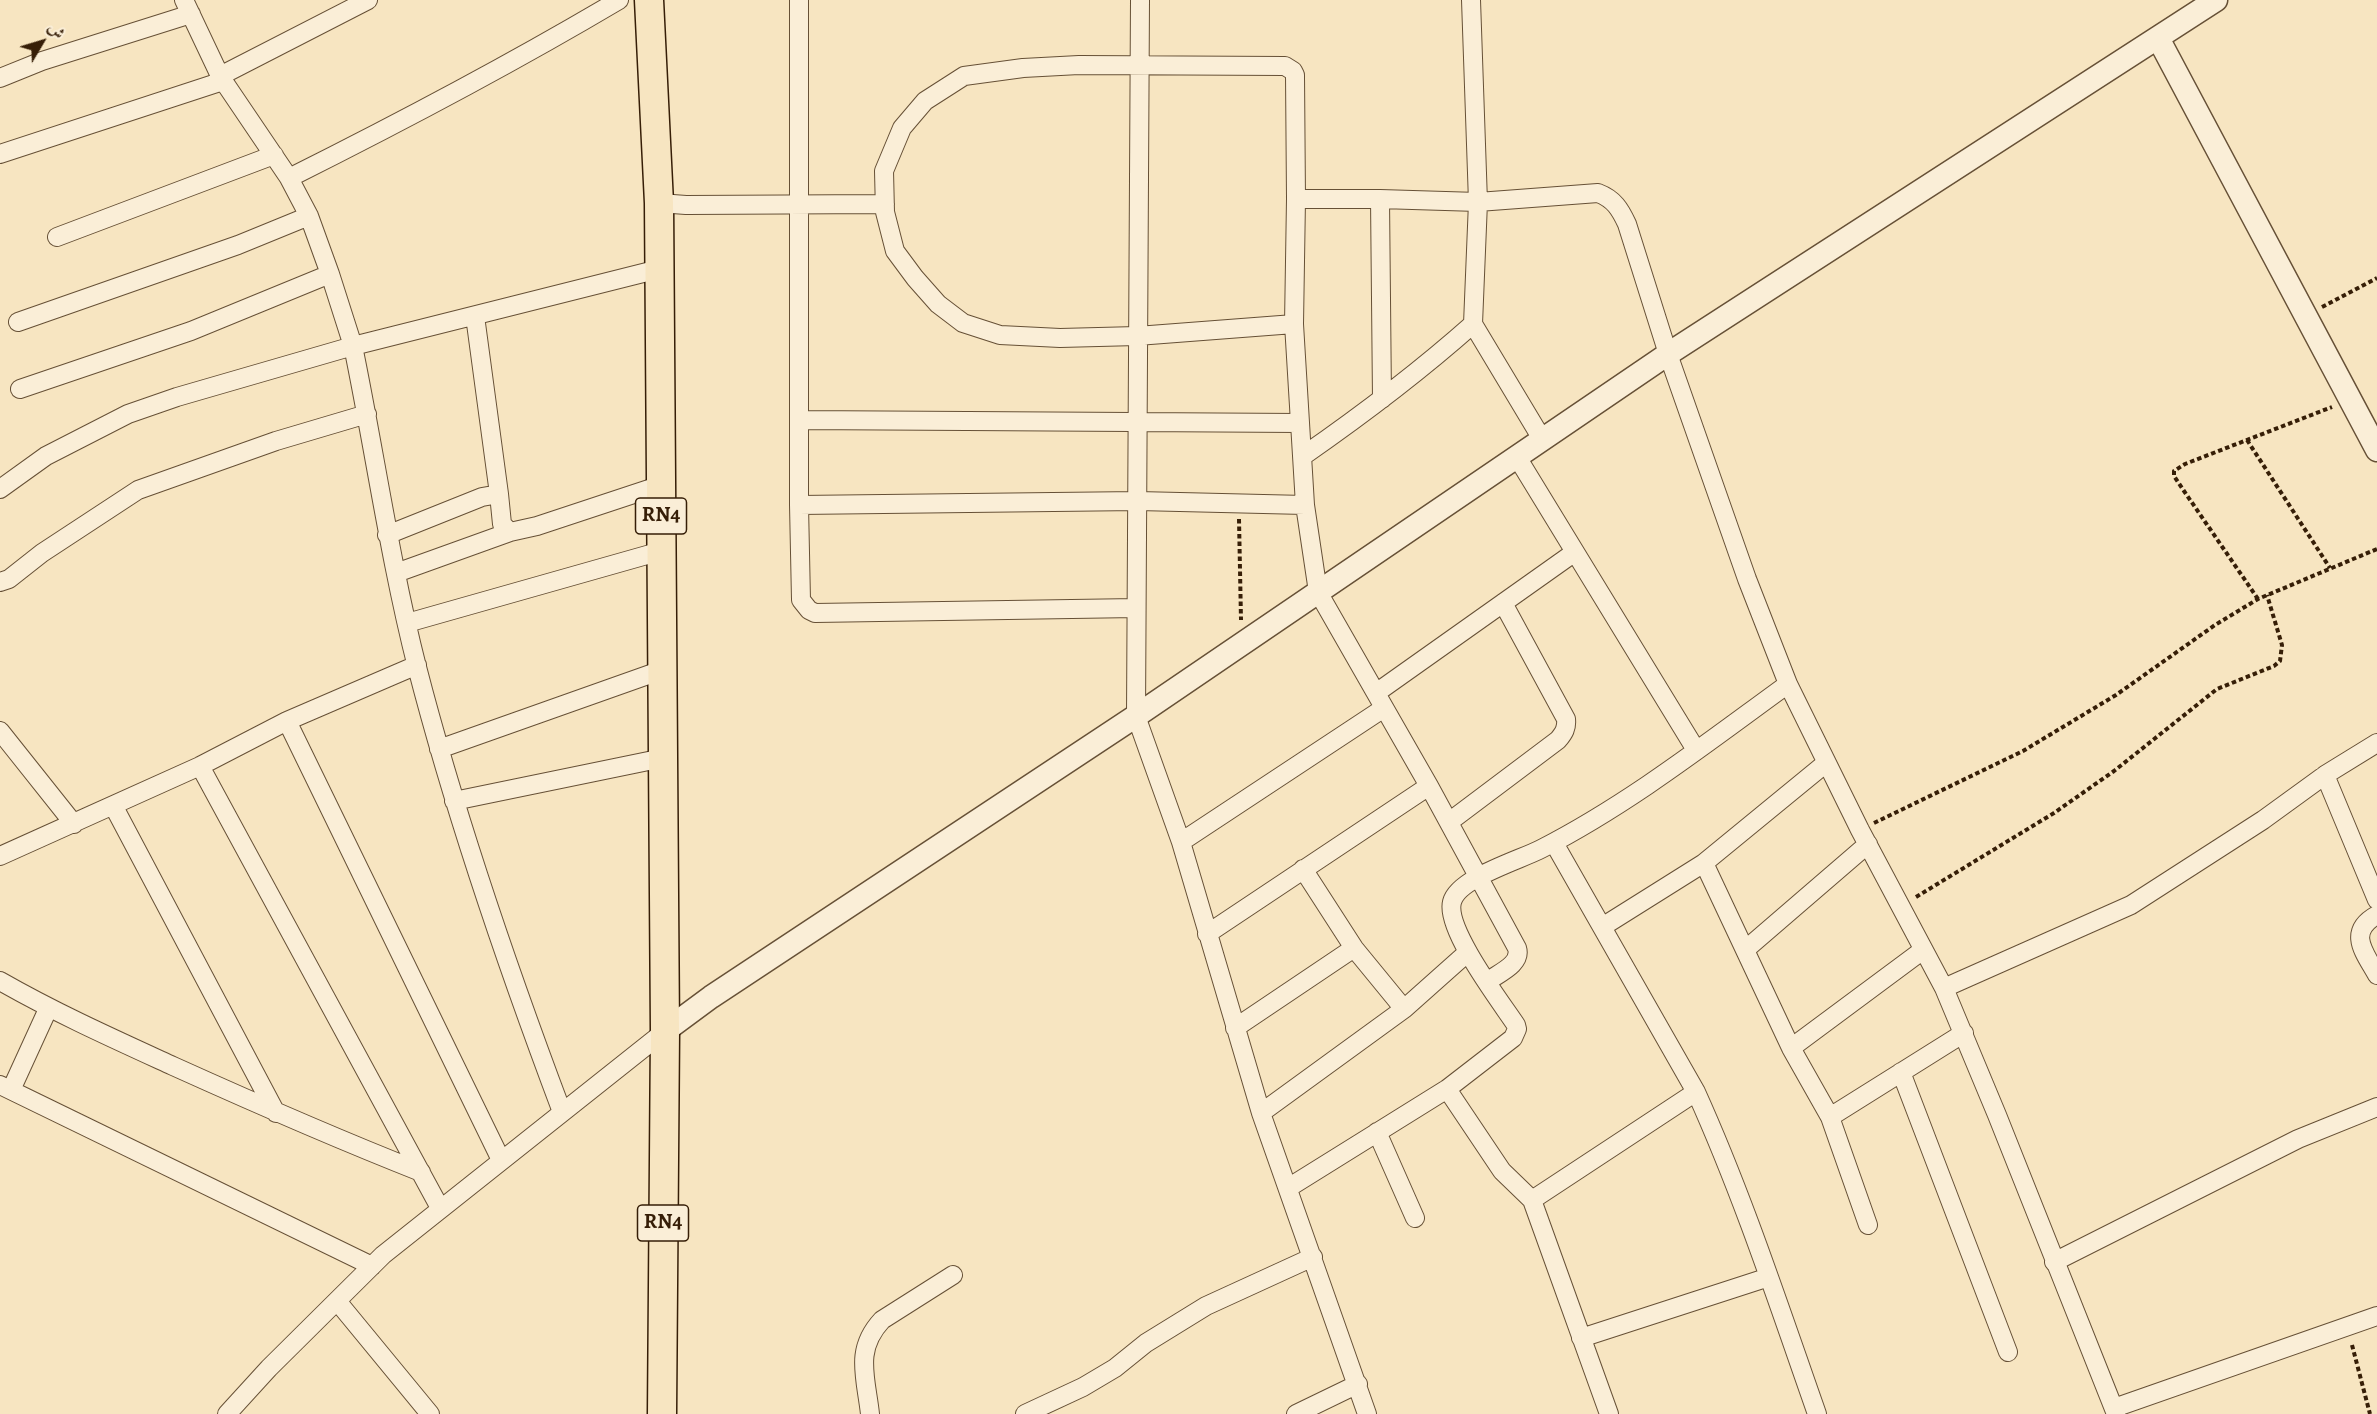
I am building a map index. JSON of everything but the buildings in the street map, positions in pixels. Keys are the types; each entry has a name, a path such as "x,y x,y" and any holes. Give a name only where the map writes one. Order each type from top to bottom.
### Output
{"main road":[{"name":"RN4","path":"650,0 660,203 665,1032 662,1414"}],"street":[{"path":"0,154 222,79 368,0"},
{"path":"289,178 419,113 619,0"},
{"path":"799,0 801,600 809,610 815,612 1136,608"},
{"path":"1140,0 1136,716 1181,842 1261,1113 1367,1414"},
{"path":"1471,0 1478,202 1473,324 1542,439"},
{"path":"226,1414 372,1266 440,1208 711,997 1136,716 1668,354 2216,0"},
{"path":"0,78 188,7 222,79 289,178 309,216 353,346 387,535 417,665 454,801 511,976 562,1112"},
{"path":"2158,38 2377,450"},
{"path":"1294,324 1137,336 1060,338 1000,335 963,323 938,304 895,251 885,204 884,171 902,128 926,101 964,76 1079,65 1285,66 1293,71 1295,75 1296,199 1294,324 1305,505 1318,592 1449,822 1519,954 1516,961 1488,981"},
{"path":"57,237 274,155"},
{"path":"1296,199 1478,202 1598,193 1610,198 1620,209 1747,579 1788,684 1826,763 1944,988 2115,1411 2377,1316"},
{"path":"1380,199 1382,399"},
{"path":"660,203 686,206 885,204"},
{"path":"18,322 238,245 309,216"},
{"path":"0,489 46,456 128,414 177,397 353,346 659,269"},
{"path":"20,389 191,331 330,274"},
{"path":"475,316 502,524 510,532"},
{"path":"1303,456 1382,399 1473,324"},
{"path":"0,582 9,579 42,553 138,490 276,441 367,414"},
{"path":"800,420 1300,423"},
{"path":"1517,457 1696,750"},
{"path":"396,573 510,532 537,526 661,485"},
{"path":"387,535 482,498 499,494"},
{"path":"799,505 1138,501 1305,505"},
{"path":"407,622 661,551"},
{"path":"1181,842 1380,701 1503,603 1575,552"},
{"path":"1449,822 1558,740 1566,725 1566,719 1503,603"},
{"path":"0,856 114,807 287,721 417,665"},
{"path":"439,749 662,670"},
{"path":"1288,1188 1447,1089 1513,1038 1516,1033 1516,1025 1468,952 1453,921 1451,909 1457,892 1479,877 1554,843 1599,817 1788,684"},
{"path":"287,721 501,1160"},
{"path":"1,733 74,824"},
{"path":"1944,988 2131,905 2263,820 2325,775 2377,743"},
{"path":"454,801 663,758"},
{"path":"1602,927 1704,863 1826,763"},
{"path":"200,766 440,1208"},
{"path":"2325,775 2377,900"},
{"path":"1207,934 1429,786"},
{"path":"114,807 276,1113"},
{"path":"1745,950 1864,837"},
{"path":"1554,843 1696,1092 1722,1150 1817,1414"},
{"path":"1704,863 1791,1048 1830,1117 1868,1225"},
{"path":"1304,869 1353,948 1404,1009"},
{"path":"2377,915 2364,925 2360,938 2361,947 2377,975"},
{"path":"1235,1028 1353,948"},
{"path":"1791,1048 1923,950"},
{"path":"1261,1113 1404,1009 1468,952"},
{"path":"0,981 48,1009 276,1113 421,1172"},
{"path":"48,1009 5,1088 372,1266"},
{"path":"1830,1117 1964,1033"},
{"path":"1901,1072 2008,1352"},
{"path":"1447,1089 1502,1171 1532,1200 1609,1414"},
{"path":"1532,1200 1696,1092"},
{"path":"2054,1262 2298,1139 2377,1107"},
{"path":"1377,1132 1415,1218"},
{"path":"1025,1414 1107,1373 1146,1343 1206,1306 1313,1257"},
{"path":"870,1414 863,1355 866,1341 872,1330 882,1320 953,1275"},
{"path":"1581,1338 1769,1277"},
{"path":"337,1301 430,1414"},
{"path":"1296,1414 1358,1384"}],"path":[{"path":"2305,315 2377,278"},
{"path":"2258,599 2174,476 2177,467 2350,401"},
{"path":"2247,440 2330,568"},
{"path":"1239,504 1241,645"},
{"path":"1864,837 2023,751 2116,695 2258,599 2377,549"},
{"path":"1900,906 2054,813 2114,771 2217,689 2274,666 2280,661 2282,645 2267,595"},
{"path":"2347,1327 2370,1414"}]}
